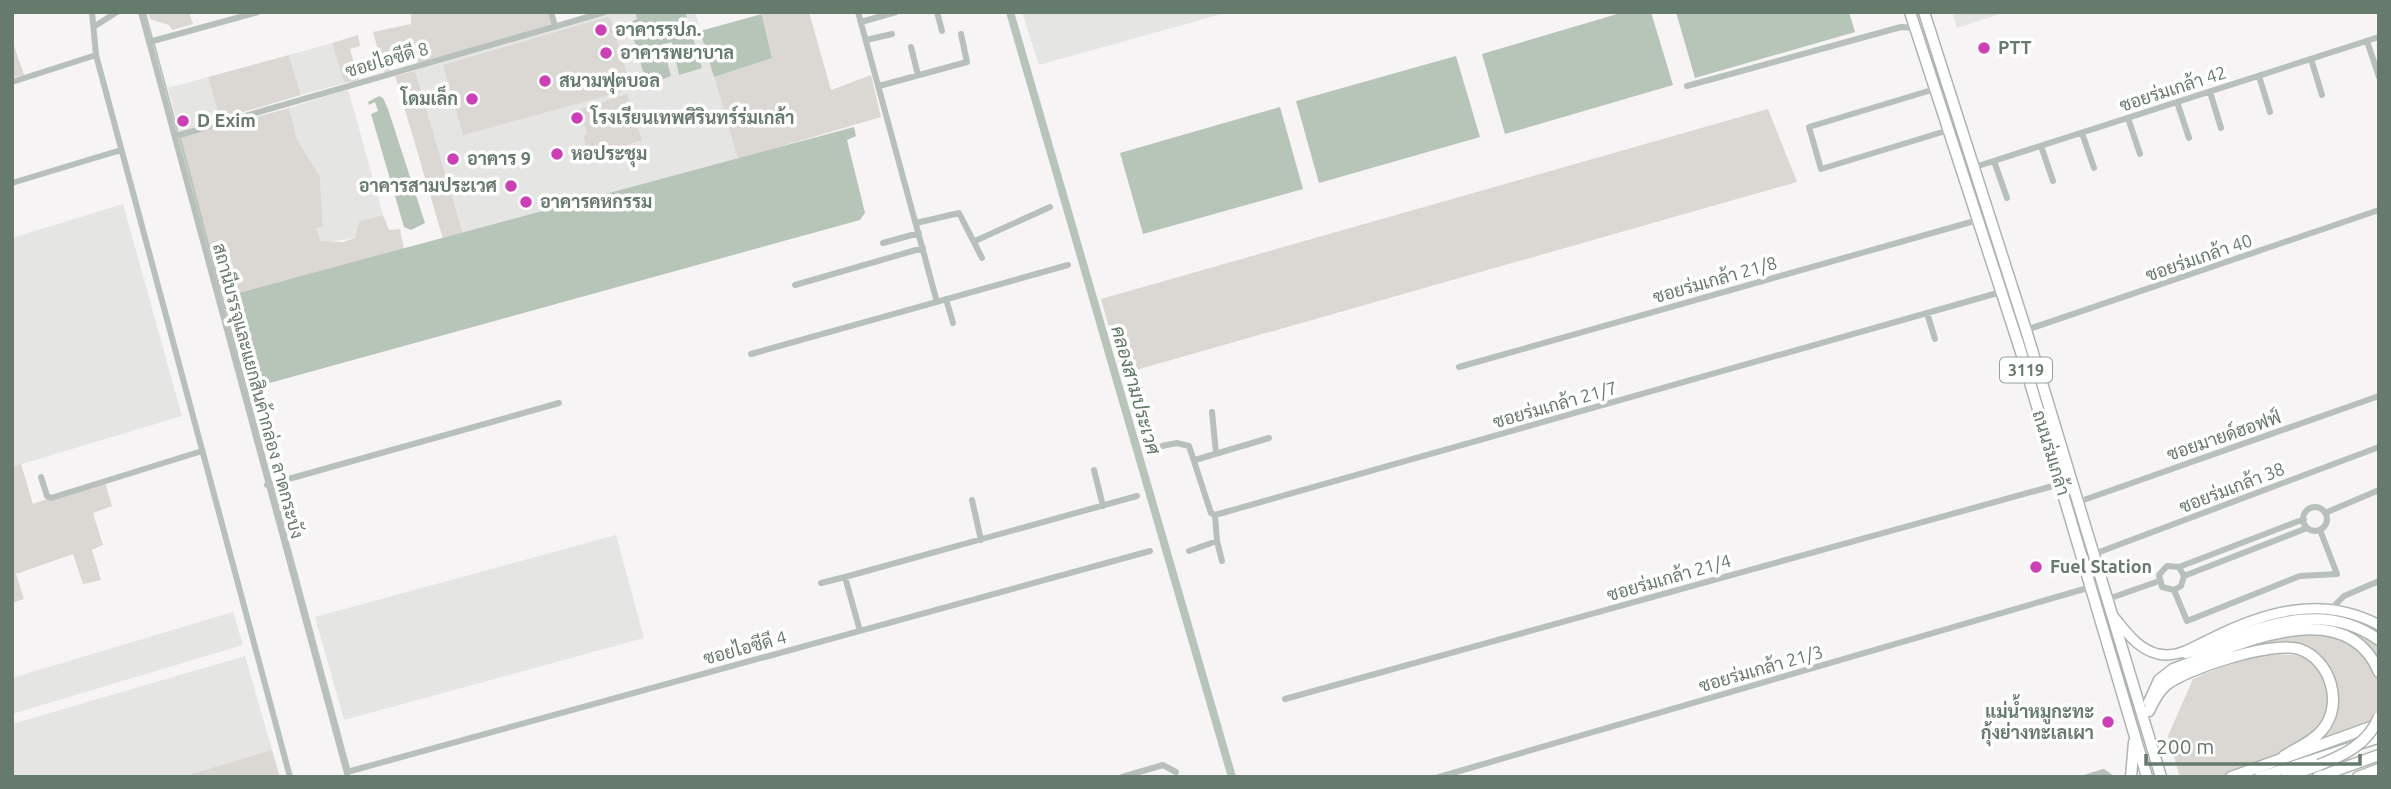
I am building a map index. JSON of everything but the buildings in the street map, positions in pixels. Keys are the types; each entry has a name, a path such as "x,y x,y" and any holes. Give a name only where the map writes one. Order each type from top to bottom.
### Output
{"main road":[{"name":"ถนนร่มเกล้า","path":"1910,12 2001,292 2147,777"},
{"name":"ถนนร่มเกล้า","path":"1924,12 2026,330 2161,777"},
{"path":"2186,653 2215,636 2277,612 2298,608 2332,608 2379,625"},
{"path":"2113,616 2134,641 2150,652 2168,655 2186,653 2263,626 2305,618 2346,623 2379,640"},
{"path":"2152,744 2149,711 2154,687 2165,674 2257,640 2297,628 2332,632 2364,649 2379,672"},
{"path":"2149,711 2161,690 2176,679 2267,648 2288,647 2307,653 2323,668 2331,683 2333,699 2328,721 2317,735 2284,756"},
{"path":"2286,777 2346,753 2364,740 2379,717"},
{"path":"2231,777 2379,724"},
{"path":"2131,777 2134,731"},
{"path":"2259,777 2379,738"},
{"path":"2318,777 2379,755"},
{"path":"2358,777 2379,769"}],"street":[{"path":"92,12 96,55 290,777"},
{"path":"95,26 117,12"},
{"path":"133,12 141,13"},
{"path":"152,42 258,12"},
{"path":"551,12 555,26"},
{"name":"ซอยไอซีดี 8","path":"178,135 605,12"},
{"path":"858,12 937,302"},
{"path":"861,22 897,12"},
{"path":"937,12 942,31"},
{"name":"สถานีบรรจุและแยกสินค้ากล่อง ลาดกระบัง","path":"141,13 152,42 178,135 267,485 347,774"},
{"path":"1687,86 1901,27 1915,28"},
{"path":"866,40 892,34"},
{"path":"879,86 967,62 961,34"},
{"name":"ซอยร่มเกล้า 42","path":"1975,167 2379,37"},
{"path":"2367,41 2379,77"},
{"path":"911,47 918,75"},
{"path":"12,82 96,55"},
{"path":"2311,59 2322,95"},
{"path":"2259,76 2270,112"},
{"path":"1935,89 1809,127 1821,169 1949,130"},
{"path":"2210,92 2221,128"},
{"path":"2177,102 2189,138"},
{"path":"2128,118 2140,154"},
{"path":"2082,133 2094,168"},
{"path":"2041,146 2053,181"},
{"path":"12,183 121,150"},
{"path":"1994,161 2007,198"},
{"path":"975,241 1050,207"},
{"name":"ซอยร่มเกล้า 40","path":"2026,330 2379,210"},
{"path":"916,223 959,213 982,258"},
{"name":"ซอยร่มเกล้า 21/8","path":"1459,367 1978,220"},
{"path":"883,243 919,233"},
{"path":"795,285 923,248"},
{"path":"751,354 1068,265"},
{"name":"ซอยร่มเกล้า 21/7","path":"1215,515 2001,292"},
{"path":"946,299 953,323"},
{"path":"1927,313 1934,339"},
{"name":"ซอยมายด์ฮอฟฟ์","path":"2078,502 2379,396"},
{"path":"267,485 559,403"},
{"path":"1212,412 1216,453"},
{"path":"1195,460 1269,438"},
{"path":"1163,446 1185,444 1195,460 1211,513 1215,515 1222,561"},
{"name":"ซอยร่มเกล้า 38","path":"2094,554 2379,447"},
{"path":"41,477 47,496 51,498 202,451"},
{"path":"1094,470 1103,506"},
{"name":"ซอยร่มเกล้า 21/4","path":"1285,699 2060,484"},
{"path":"2159,581 2163,568 2171,565 2179,567 2304,519 2311,509 2325,513 2379,490"},
{"path":"821,583 1137,496"},
{"path":"972,500 981,540"},
{"path":"2320,530 2326,523 2325,513"},
{"path":"2304,519 2307,528"},
{"path":"2184,576 2307,528 2320,530"},
{"path":"2174,590 2187,621 2300,576 2337,574 2320,530"},
{"path":"1189,551 1217,541"},
{"path":"2241,543 2245,552"},
{"name":"ซอยไอซีดี 4","path":"347,774 1150,551"},
{"path":"2159,581 2166,589 2174,590 2181,586 2184,576 2179,567"},
{"path":"845,577 860,631"},
{"path":"2332,608 2344,596 2379,580"},
{"path":"2108,599 2159,581"},
{"name":"ซอยร่มเกล้า 21/3","path":"1439,777 2091,587"},
{"path":"1122,777 1163,765 1176,772"},
{"path":"2087,777 2103,772 2110,777"}],"shaded area":[{"path":"148,12 189,12 193,24 172,30 169,25 150,19"},
{"path":"411,12 548,12 552,25 418,63 415,55 390,64 390,71 384,72 373,32 411,24"},
{"name":"โรงเรียนเทพศิรินทร์ร่มเกล้า","path":"614,12 695,12 738,159 463,234 414,68"},
{"path":"635,12 685,12 702,68 679,75 672,42 656,46 660,59 666,58 671,76 647,85 629,23 637,19"},
{"path":"762,12 809,12 831,90 871,75 881,117 738,159 714,77 772,57"},
{"path":"1022,12 1229,12 1039,65"},
{"path":"1624,12 1651,12 1673,85 1505,134 1482,54"},
{"path":"1676,12 1849,12 1855,32 1695,78"},
{"path":"1952,12 2006,12 1957,28"},
{"path":"762,14 772,58 714,77 700,31"},
{"path":"607,17 611,19 631,89 463,135 443,65"},
{"path":"358,35 360,46 350,49 359,80 344,83 332,43"},
{"path":"12,40 24,75 12,78"},
{"path":"332,43 344,83 301,95 289,55"},
{"path":"289,55 301,95 220,119 208,77"},
{"path":"1456,56 1480,137 1319,183 1296,101"},
{"path":"415,71 463,234 443,239 395,76"},
{"path":"208,77 220,119 180,132 168,88"},
{"path":"348,89 383,215 359,221 355,238 327,242 321,241 316,228 323,227 320,177 297,139 289,108"},
{"path":"627,94 642,140 589,157 583,135 587,134 580,109"},
{"path":"379,96 383,98 388,109 425,223 411,230 404,227 371,114 378,111 375,102 369,105 368,102"},
{"path":"1280,107 1303,189 1143,234 1120,153"},
{"path":"289,108 297,139 320,177 323,227 316,228 321,241 343,242 355,238 359,221 383,215 389,230 400,229 404,250 238,293 220,294 178,138"},
{"path":"1768,109 1797,182 1122,374 1101,299"},
{"path":"854,127 856,136 847,140 865,213 860,220 266,384 259,383 255,377 237,305 238,293"},
{"path":"123,204 182,416 12,467 12,238"},
{"path":"21,464 33,504 104,479 112,506 93,513 103,545 92,550 101,580 83,584 73,554 16,574 24,599 12,603 12,467"},
{"path":"616,535 644,638 344,720 315,617"},
{"path":"233,612 243,645 12,714 12,678"},
{"path":"2305,612 2350,616 2379,630 2379,727 2253,777 2180,777 2168,736 2193,679 2248,659 2278,655 2307,658 2322,676 2331,670 2316,655 2299,646 2258,643 2305,632"},
{"path":"245,656 272,750 181,777 12,777 12,724"},
{"path":"272,750 280,777 181,777"}],"waterway":[{"path":"145,12 152,38"},
{"name":"คลองสามประเวศ","path":"1010,12 1232,777"},
{"path":"154,44 178,133"},
{"path":"180,138 271,481"},
{"path":"273,486 349,768"}],"place":[{"name":"อาคารรปภ.","path":"601,30"},
{"name":"PTT","path":"1984,48"},
{"name":"อาคารพยาบาล","path":"606,53"},
{"name":"สนามฟุตบอล","path":"545,81"},
{"name":"โดมเล็ก","path":"472,99"},
{"name":"โรงเรียนเทพศิรินทร์ร่มเกล้า","path":"577,118"},
{"name":"D Exim","path":"183,121"},
{"name":"หอประชุม","path":"557,154"},
{"name":"อาคาร 9","path":"453,159"},
{"name":"อาคารสามประเวศ","path":"511,186"},
{"name":"อาคารคหกรรม","path":"526,202"},
{"name":"Fuel Station","path":"2036,567"},
{"name":"แม่น้ำหมูกะทะ กุ้งย่างทะเลเผา","path":"2108,722"}]}
